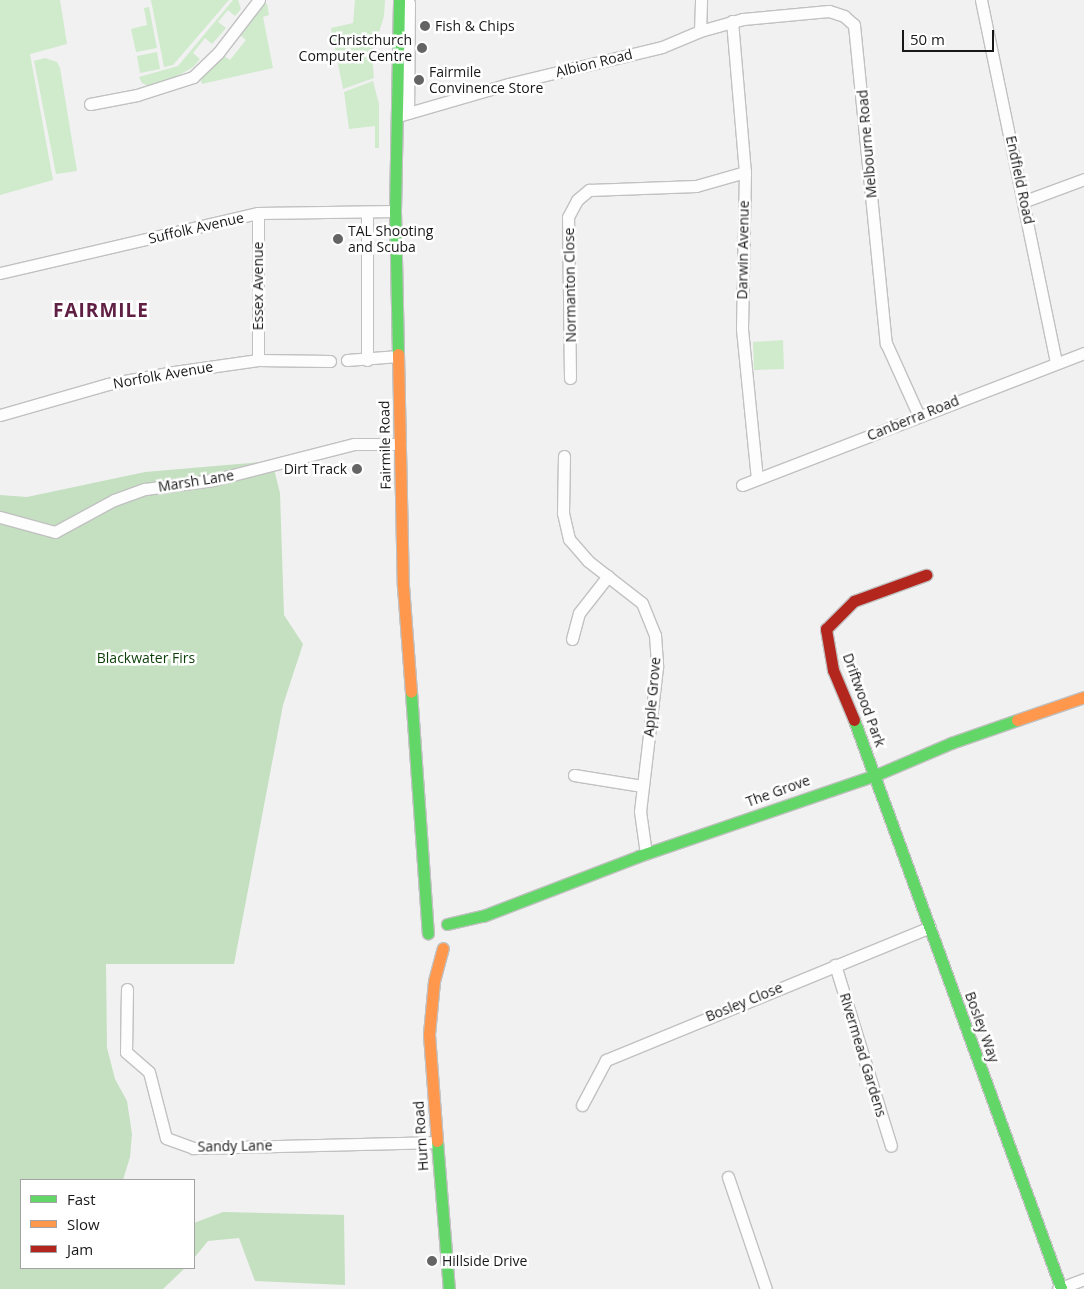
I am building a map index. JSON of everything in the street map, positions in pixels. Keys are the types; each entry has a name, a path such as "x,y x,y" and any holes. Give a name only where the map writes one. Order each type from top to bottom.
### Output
{"street":[{"path":"90,104 137,95 193,77 218,53 259,0"},
{"name":"Fairmile Road","path":"399,0 403,114 395,211 402,586 423,888 430,939"},
{"path":"403,114 409,3 406,0"},
{"path":"700,31 701,0"},
{"name":"Endfield Road","path":"981,0 1025,201 1056,361"},
{"name":"Melbourne Road","path":"700,31 732,21 828,11 844,16 854,25 886,343 919,416"},
{"name":"Darwin Avenue","path":"732,21 745,172 742,329 757,478"},
{"name":"Albion Road","path":"403,114 508,84 662,47 700,31"},
{"name":"Normanton Close","path":"570,378 576,366 568,217 576,200 589,190 696,186 745,172"},
{"path":"1025,201 1084,179"},
{"name":"Suffolk Avenue","path":"0,273 258,213 395,211"},
{"path":"367,212 368,360"},
{"name":"Essex Avenue","path":"258,213 258,360"},
{"name":"Canberra Road","path":"742,485 1056,361 1084,353"},
{"path":"347,360 368,360 398,356"},
{"name":"Norfolk Avenue","path":"0,415 108,384 258,360 330,361"},
{"name":"Marsh Lane","path":"0,517 55,532 114,500 145,489 213,480 354,444 400,444"},
{"name":"Apple Grove","path":"564,456 564,528 576,548 642,603 655,635 657,667 640,810 646,854"},
{"name":"Driftwood Park","path":"876,776 834,670 826,629 854,601 926,575"},
{"path":"572,639 579,613 608,576"},
{"name":"The Grove","path":"443,923 483,916 646,854 819,792 876,776 951,743 1084,697"},
{"path":"574,775 642,786"},
{"name":"Bosley Way","path":"876,776 1059,1289"},
{"name":"Fairmile Road","path":"423,888 453,937"},
{"name":"The Grove","path":"443,948 453,937 483,916"},
{"path":"443,923 432,926 430,939 443,948"},
{"name":"Bosley Close","path":"582,1106 606,1060 835,964 930,927"},
{"name":"Hurn Road","path":"430,939 434,981"},
{"name":"Hurn Road","path":"443,948 434,981 429,1034 449,1289"},
{"name":"Rivermead Gardens","path":"835,964 891,1146"},
{"name":"Sandy Lane","path":"127,990 126,1052 148,1072 166,1138 193,1148 436,1142"},
{"path":"728,1177 766,1289"},
{"path":"1059,1289 1084,1279"}],"green space":[{"path":"0,0 60,0 67,44 30,54 53,180 0,195"},
{"path":"151,0 229,0 173,65 164,67"},
{"path":"233,0 238,0 241,9 235,16 228,10 218,22 226,28 212,44 205,38 193,53 200,59 193,67 172,79 148,86 142,83 139,77 178,66"},
{"path":"355,0 385,0 384,16 372,55 374,78 343,89 331,28 353,23"},
{"path":"267,4 269,15 263,17 273,68 202,84 200,79 223,55 230,60 246,40 239,34 261,5"},
{"path":"149,7 157,48 136,52 131,29 147,25 144,8"},
{"path":"157,52 160,69 140,73 137,56"},
{"path":"45,58 57,62 60,68 77,171 56,174 34,61"},
{"path":"373,81 379,104 379,148 375,148 375,126 349,129 344,92"},
{"path":"783,340 784,369 754,370 753,342"},
{"name":"Blackwater Firs","path":"272,461 280,493 284,615 303,644 283,705 234,964 106,964 107,1048 115,1079 127,1101 132,1134 130,1157 123,1179 20,1179 20,1269 184,1269 163,1289 0,1289 0,495 27,497 145,472"},
{"path":"223,1212 344,1215 345,1285 255,1281 239,1238 208,1241 195,1257 195,1223"}],"traffic: fast":[{"path":"398,354 395,211 399,0"},
{"path":"411,692 428,933"},
{"path":"854,720 1061,1288"},
{"path":"447,924 483,916 639,856 876,775 951,743 1017,720"},
{"path":"437,1141 449,1289"}],"traffic: slow":[{"path":"398,354 403,586 411,692"},
{"path":"1017,720 1084,697"},
{"path":"437,1141 429,1034 434,981 443,948"}],"traffic: jam":[{"path":"854,720 833,670 826,629 854,601 926,575"}],"place":[{"name":"Fish & Chips","path":"425,26"},
{"name":"Christchurch Computer Centre","path":"422,48"},
{"name":"Fairmile Convinence Store","path":"419,80"},
{"name":"TAL Shooting and Scuba","path":"338,239"},
{"name":"Dirt Track","path":"357,469"},
{"name":"Hillside Drive","path":"432,1261"}],"district":[{"name":"FAIRMILE","path":"101,311"}]}
